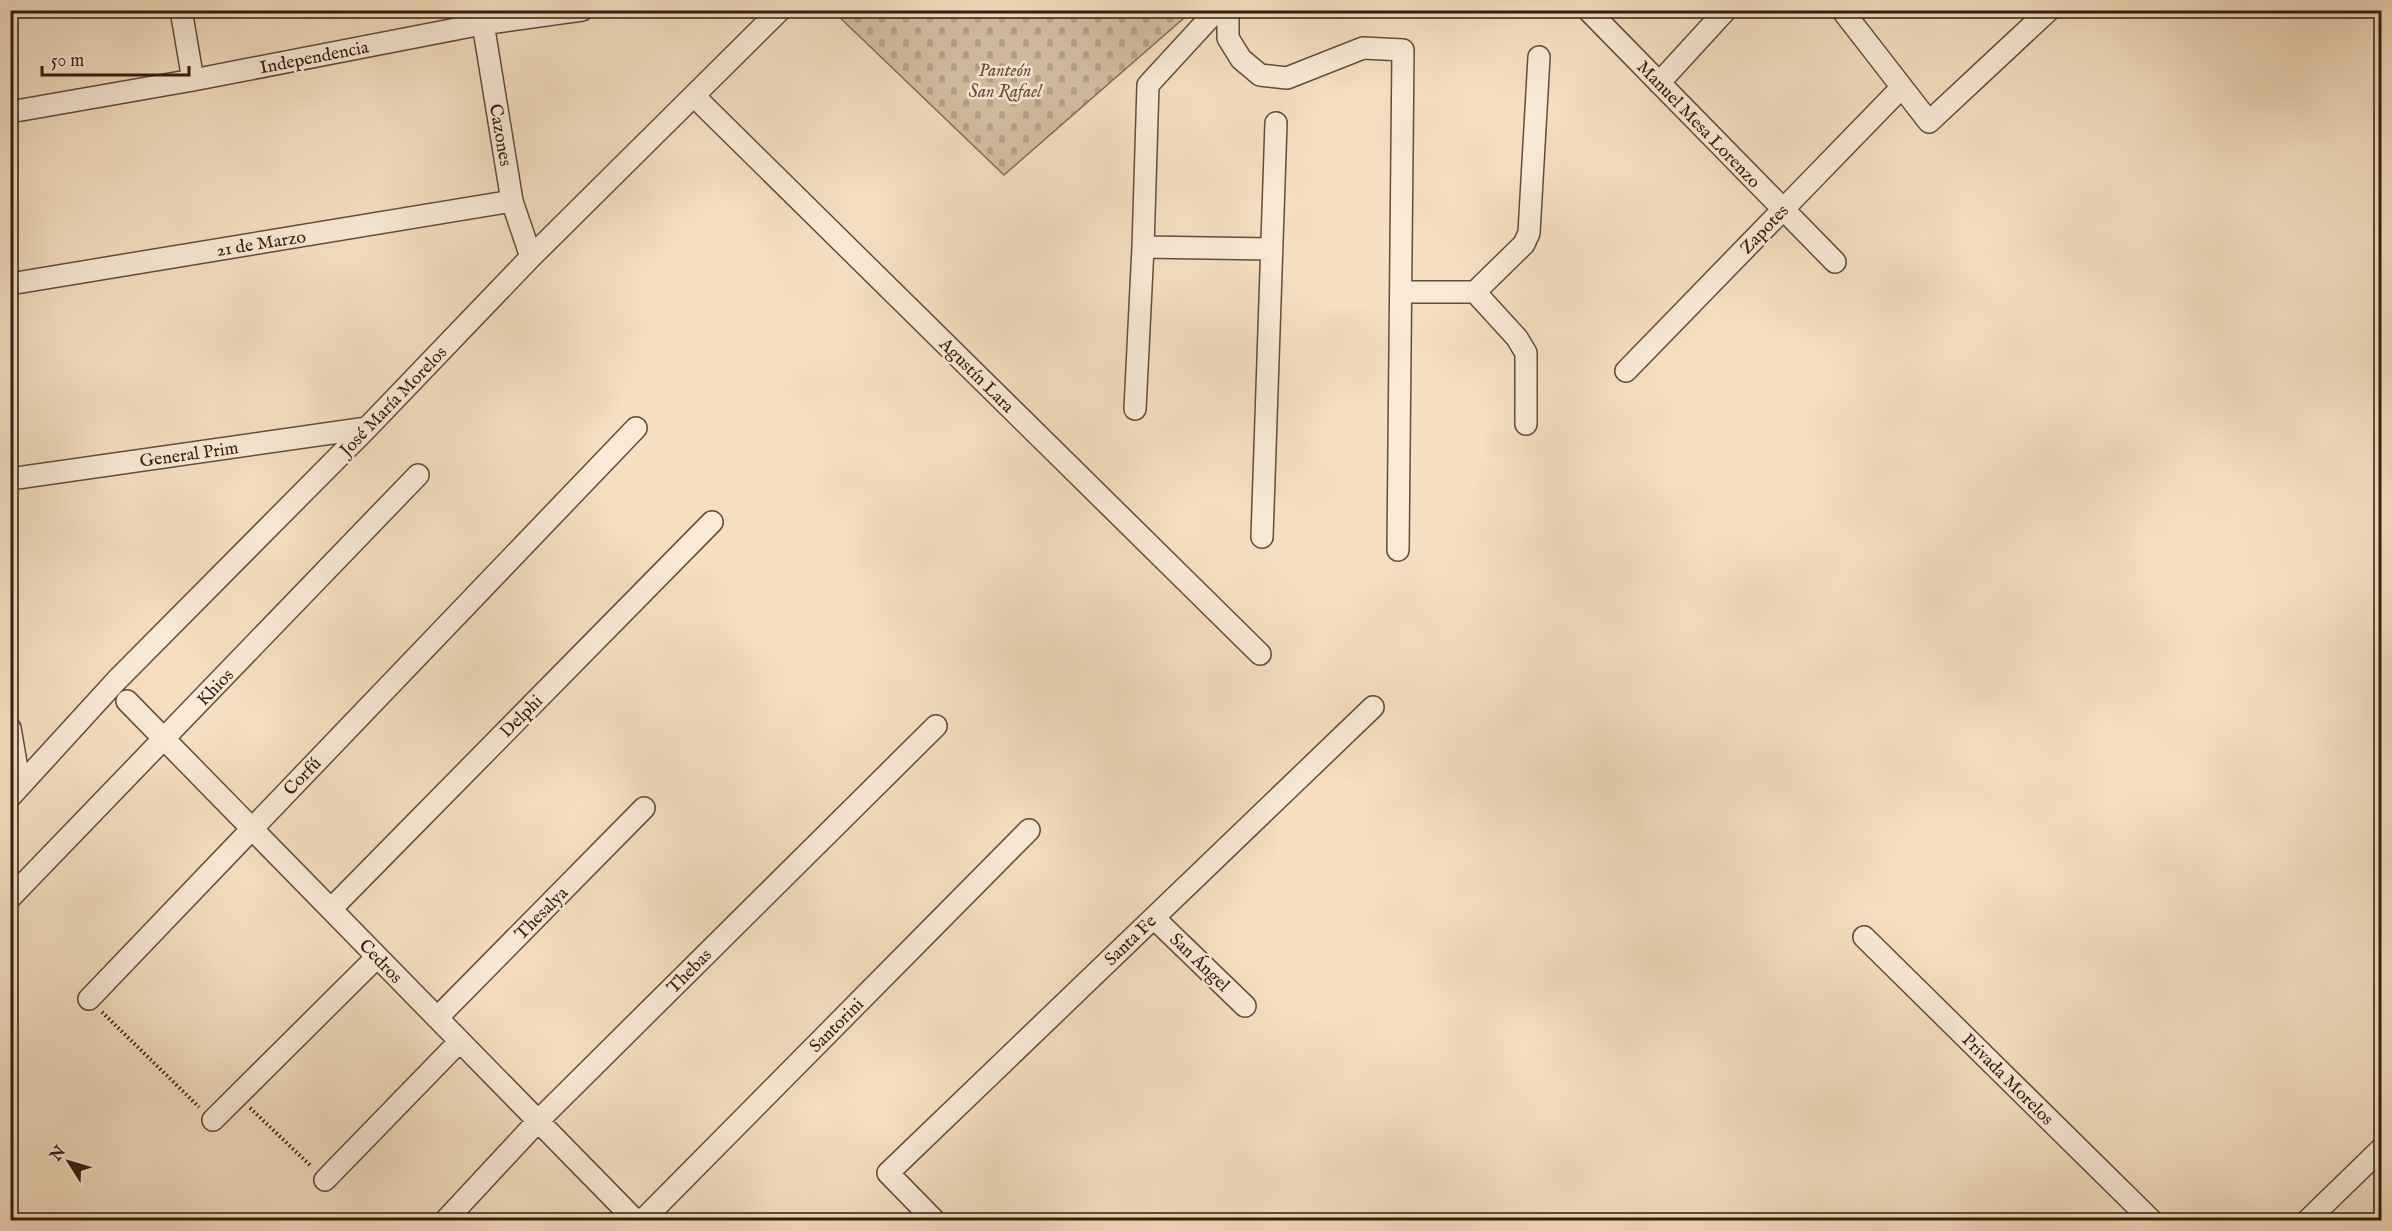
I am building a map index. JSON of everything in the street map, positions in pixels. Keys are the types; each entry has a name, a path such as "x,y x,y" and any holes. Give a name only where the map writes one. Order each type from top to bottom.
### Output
{"street":[{"path":"181,10 193,80"},
{"name":"Independencia","path":"10,112 193,80 481,17 582,10"},
{"name":"José María Morelos","path":"15,791 116,681 367,428 531,257 780,10"},
{"path":"1135,409 1148,85 1217,10"},
{"path":"1228,10 1228,38 1241,59 1260,75 1287,78 1322,62 1363,48 1403,50 1398,550"},
{"name":"Manuel Mesa Lorenzo","path":"1588,10 1835,262"},
{"path":"1659,82 1726,10"},
{"path":"1845,12 1929,122 2049,10"},
{"name":"Cazones","path":"481,17 512,201 531,257"},
{"path":"1401,292 1475,292 1524,244 1529,233 1539,57"},
{"name":"Zapotes","path":"1626,371 1902,87"},
{"name":"Agustín Lara","path":"694,96 1260,654"},
{"path":"1262,537 1276,123"},
{"name":"21 de Marzo","path":"10,284 512,201"},
{"path":"1143,247 1271,249"},
{"path":"1475,292 1517,338 1526,353 1526,424"},
{"name":"General Prim","path":"10,479 367,428"},
{"name":"Corfú","path":"88,999 636,428"},
{"name":"Khios","path":"10,898 418,475"},
{"name":"Delphi","path":"331,909 712,522"},
{"name":"Cedros","path":"127,701 635,1221"},
{"name":"Santa Fe","path":"934,1221 888,1173 1373,707"},
{"name":"Thebas","path":"446,1221 538,1121 936,726"},
{"path":"10,728 15,791"},
{"name":"Thesalya","path":"437,1018 644,808"},
{"name":"Santorini","path":"643,1221 1029,830"},
{"name":"San Ángel","path":"1154,918 1245,1006"},
{"name":"Privada Morelos","path":"1864,937 2151,1221"},
{"path":"213,1120 377,957"},
{"path":"325,1180 460,1041"},
{"path":"2308,1221 2382,1148"}],"path":[{"path":"88,999 213,1120"},
{"path":"238,1095 325,1180"}],"green space":[{"name":"Panteón San Rafael","path":"833,11 1192,11 1004,175"}]}
